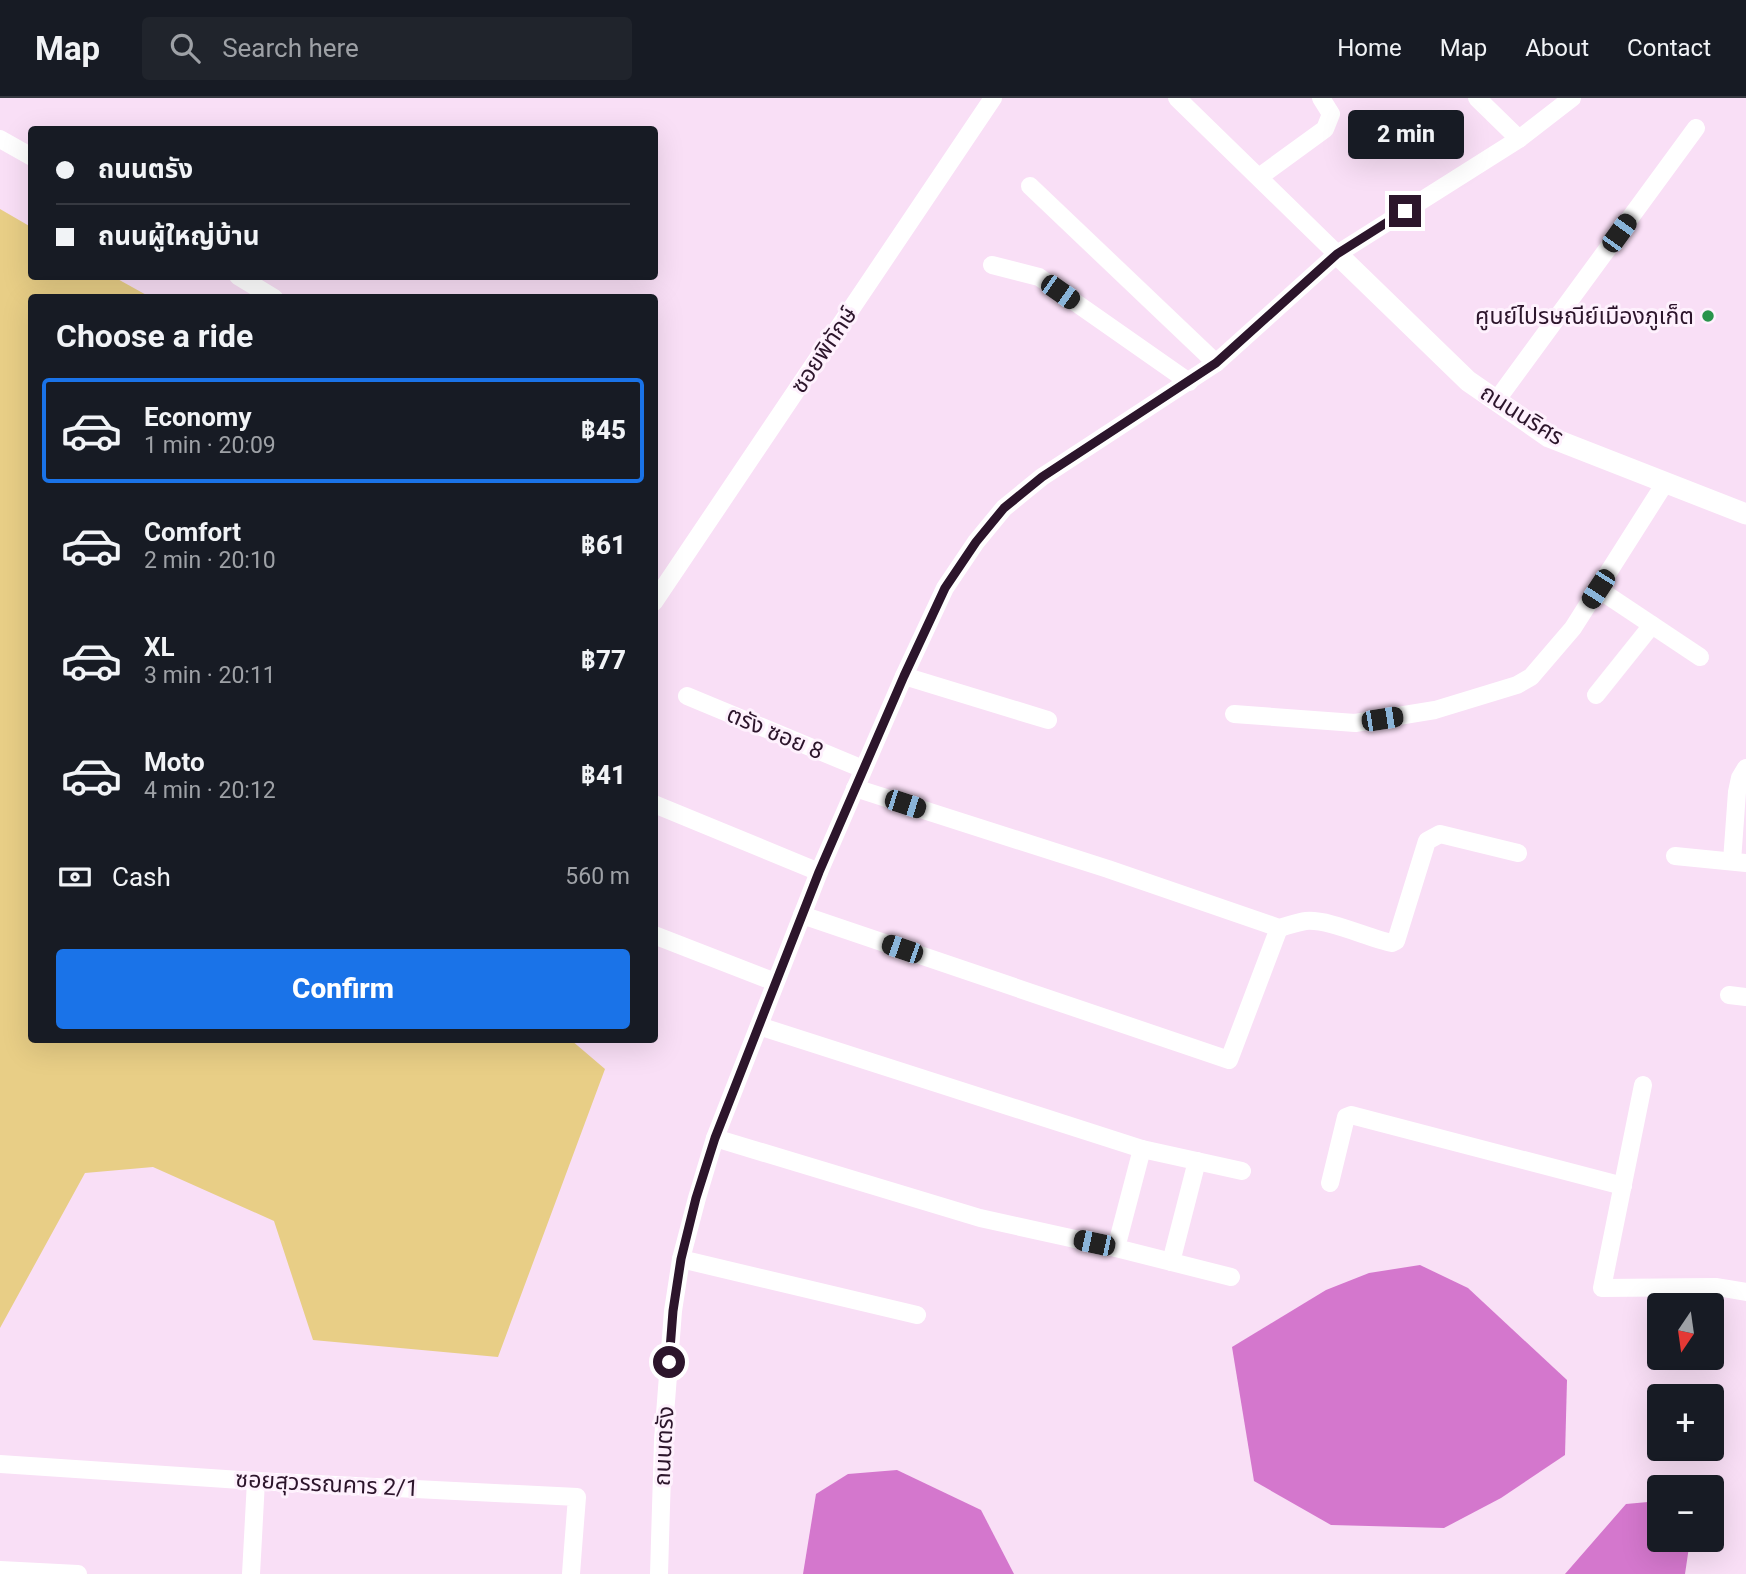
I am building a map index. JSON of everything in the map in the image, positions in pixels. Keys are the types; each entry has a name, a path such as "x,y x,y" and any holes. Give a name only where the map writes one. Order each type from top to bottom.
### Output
{"street":[{"name":"ซอยพิทักษ์","path":"658,596 993,98"},
{"path":"1177,98 1337,254"},
{"path":"1259,177 1325,129 1331,114 1321,98"},
{"path":"1477,98 1519,139"},
{"name":"ถนนตรัง","path":"659,1574 664,1427 673,1311 681,1259 696,1198 715,1138 819,872 945,588 976,542 1004,508 1042,477 1216,363 1337,254 1519,139 1572,98"},
{"path":"1496,401 1696,128"},
{"path":"0,139 28,155"},
{"path":"1030,186 1216,363"},
{"name":"ถนนนริศร","path":"1337,254 1468,381 1549,437 1746,514"},
{"path":"992,265 1039,277 1189,382"},
{"path":"244,280 267,294"},
{"path":"1234,714 1355,723 1435,710 1517,685 1531,677 1573,628 1665,483"},
{"path":"1598,589 1700,657"},
{"path":"1596,695 1652,625"},
{"path":"904,676 1048,720"},
{"name":"ตรัง ซอย 8","path":"687,696 863,769"},
{"path":"1675,856 1739,862 1737,792 1740,778 1746,768"},
{"path":"855,788 1095,865 1279,928 1314,921 1392,943 1396,941 1427,841 1440,834 1517,853"},
{"path":"658,806 819,872"},
{"path":"802,915 1229,1060 1279,928"},
{"path":"658,937 775,982"},
{"path":"759,1026 1142,1149 1242,1171"},
{"path":"1643,1085 1602,1287 1717,1287 1746,1292"},
{"path":"1330,1184 1346,1117 1351,1115 1623,1186"},
{"path":"715,1138 980,1218 1231,1277"},
{"path":"1116,1248 1142,1149"},
{"path":"1171,1262 1197,1161"},
{"path":"681,1259 916,1315"},
{"name":"ซอยสุวรรณคาร 2/1","path":"0,1464 256,1481 577,1497 571,1574"},
{"path":"251,1574 256,1481"},
{"path":"0,1570 78,1574"}],"shaded area":[{"path":"0,209 28,225 28,280 119,280 145,294 28,294 28,1043 575,1043 605,1069 498,1357 313,1340 274,1221 153,1167 85,1173 0,1328"},
{"path":"1420,1265 1468,1288 1567,1380 1565,1455 1501,1498 1444,1528 1331,1525 1254,1481 1232,1347 1326,1290 1369,1273"},
{"path":"897,1470 981,1510 1014,1574 803,1574 816,1494 848,1474"},
{"path":"1647,1502 1647,1552 1688,1552 1685,1574 1565,1574 1626,1504"}],"place":[{"name":"ศูนย์ไปรษณีย์เมืองภูเก็ต","path":"1708,316"}],"route":[{"path":"669,1362 676,1281 696,1198 715,1138 819,872 945,588 976,542 1004,508 1042,477 1216,363 1337,254 1405,211"}]}
